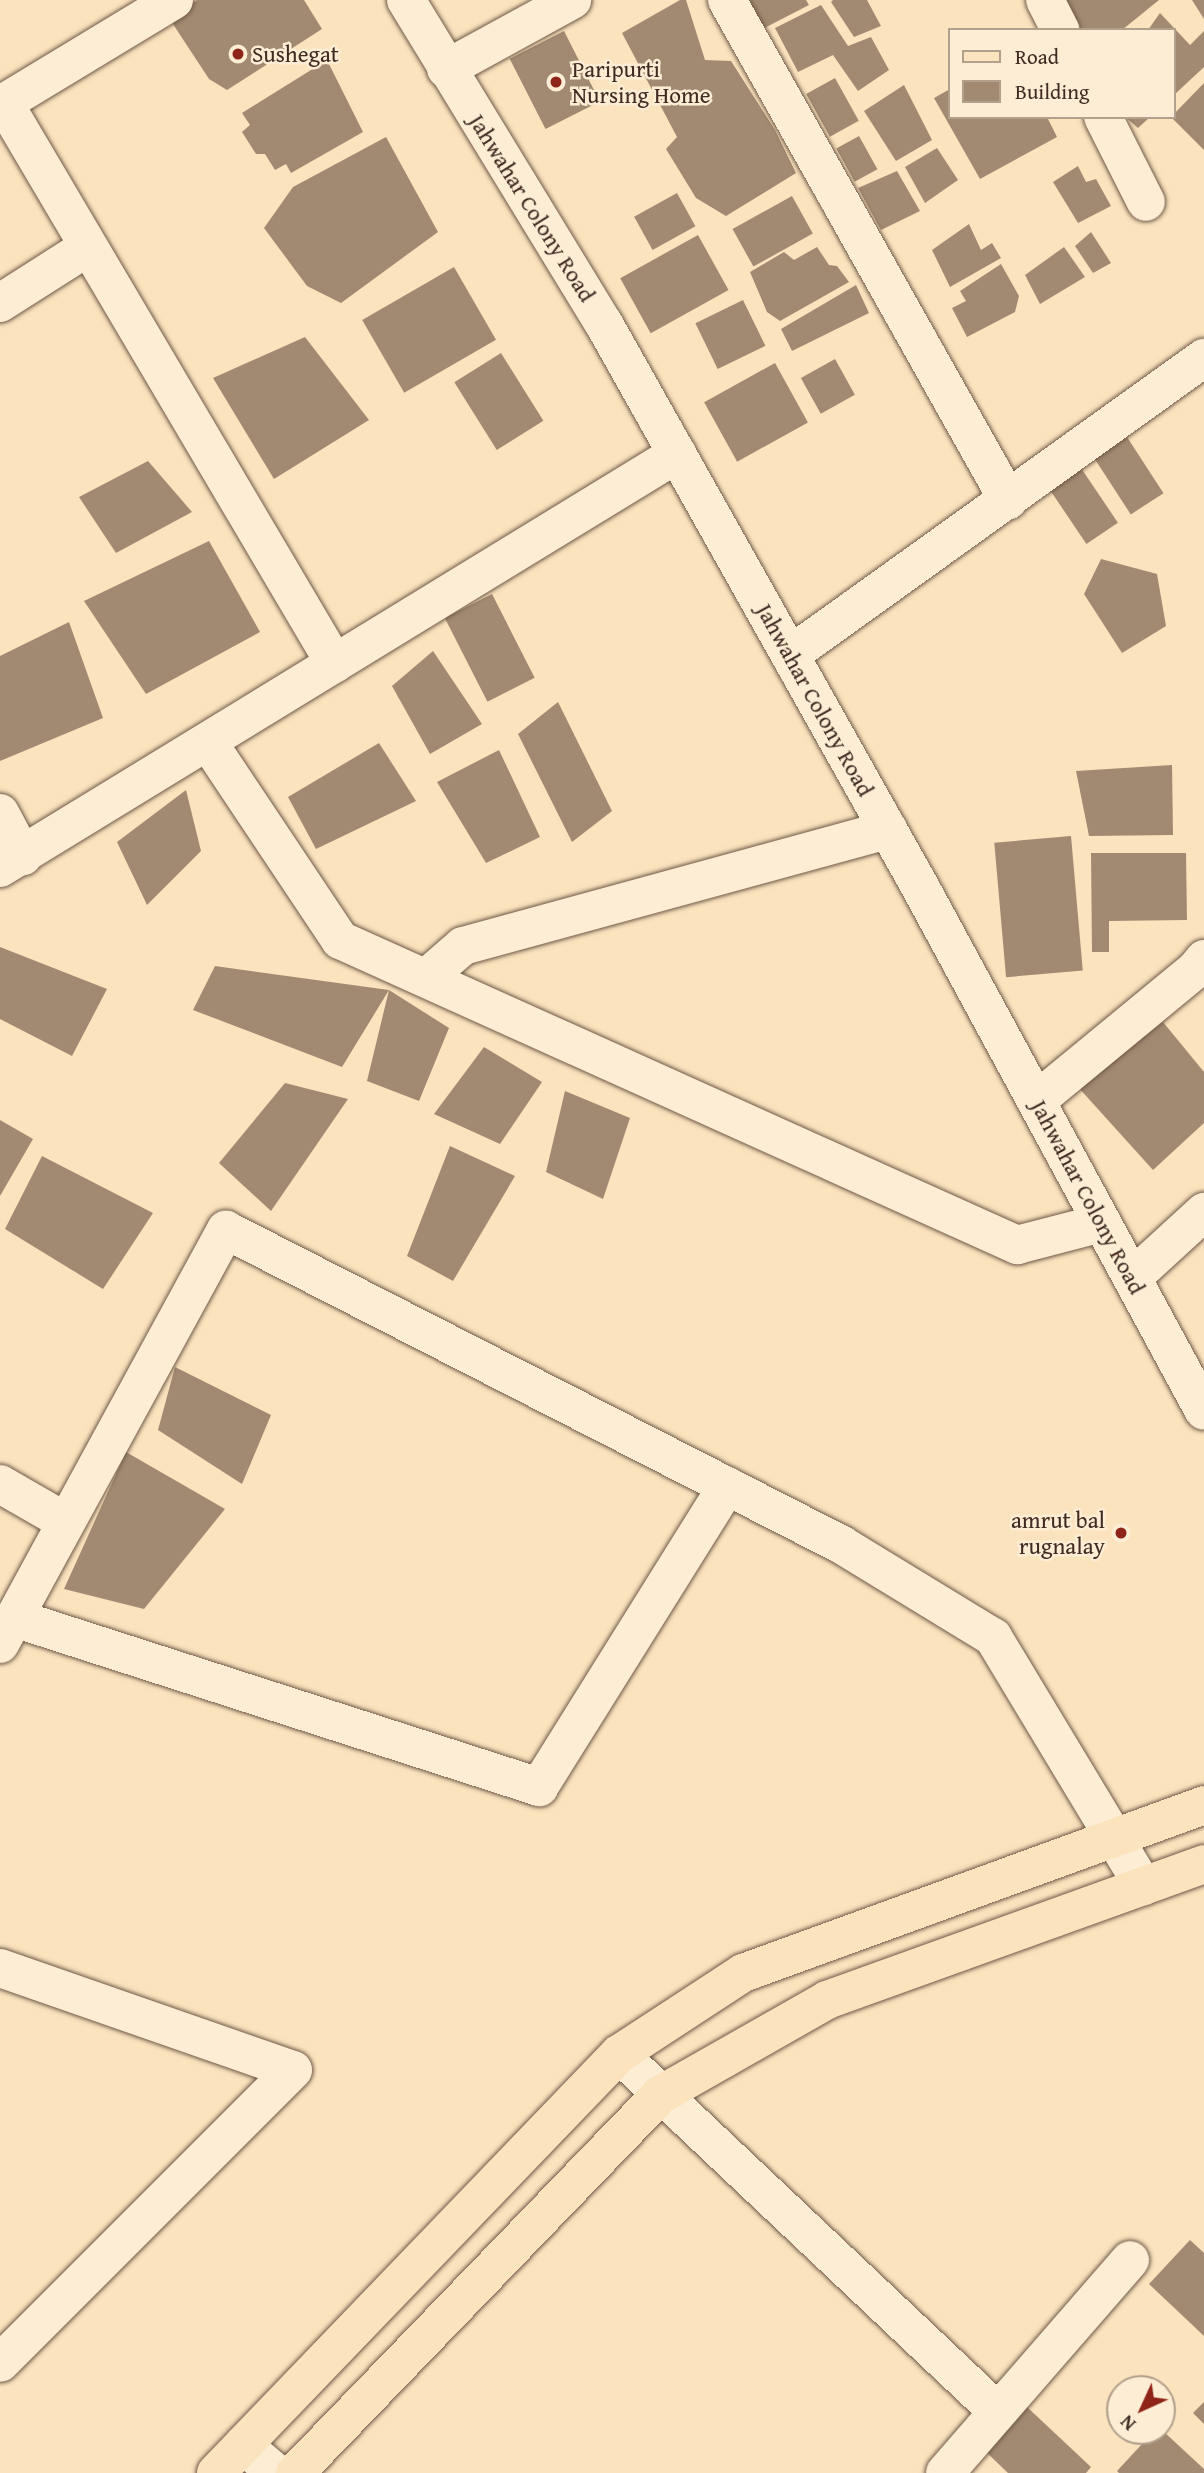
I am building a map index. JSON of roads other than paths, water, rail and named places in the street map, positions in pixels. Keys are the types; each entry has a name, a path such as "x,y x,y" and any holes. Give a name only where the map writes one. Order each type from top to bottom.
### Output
{"main road":[{"path":"216,2473 619,2054 743,1973 1202,1808"},
{"path":"295,2473 660,2095 827,2000 1204,1864"}],"street":[{"path":"174,0 4,103 335,664"},
{"name":"Jahwahar Colony Road","path":"406,0 604,324 888,830 1204,1411"},
{"path":"446,69 572,0"},
{"path":"727,0 1008,500"},
{"path":"1045,0 1059,28"},
{"path":"1104,119 1146,202"},
{"path":"0,303 88,247"},
{"path":"790,655 1204,358"},
{"path":"0,813 11,862 677,454"},
{"path":"208,742 340,940 1017,1245 1102,1223"},
{"path":"426,978 463,946 888,830"},
{"path":"1036,1101 1196,969 1204,959"},
{"path":"1132,1278 1204,1212"},
{"path":"727,1486 539,1787 7,1631 226,1230 727,1486 842,1545 993,1637 1116,1837 1143,1886"},
{"path":"0,1484 66,1522"},
{"path":"0,1968 293,2070 0,2363"},
{"path":"619,2054 998,2412"},
{"path":"944,2473 1130,2260"},
{"path":"243,2445 276,2473"}],"place":[{"name":"Sushegat","path":"238,54"},
{"name":"Paripurti Nursing Home","path":"556,82"},
{"name":"amrut bal rugnalay","path":"1121,1533"}]}
